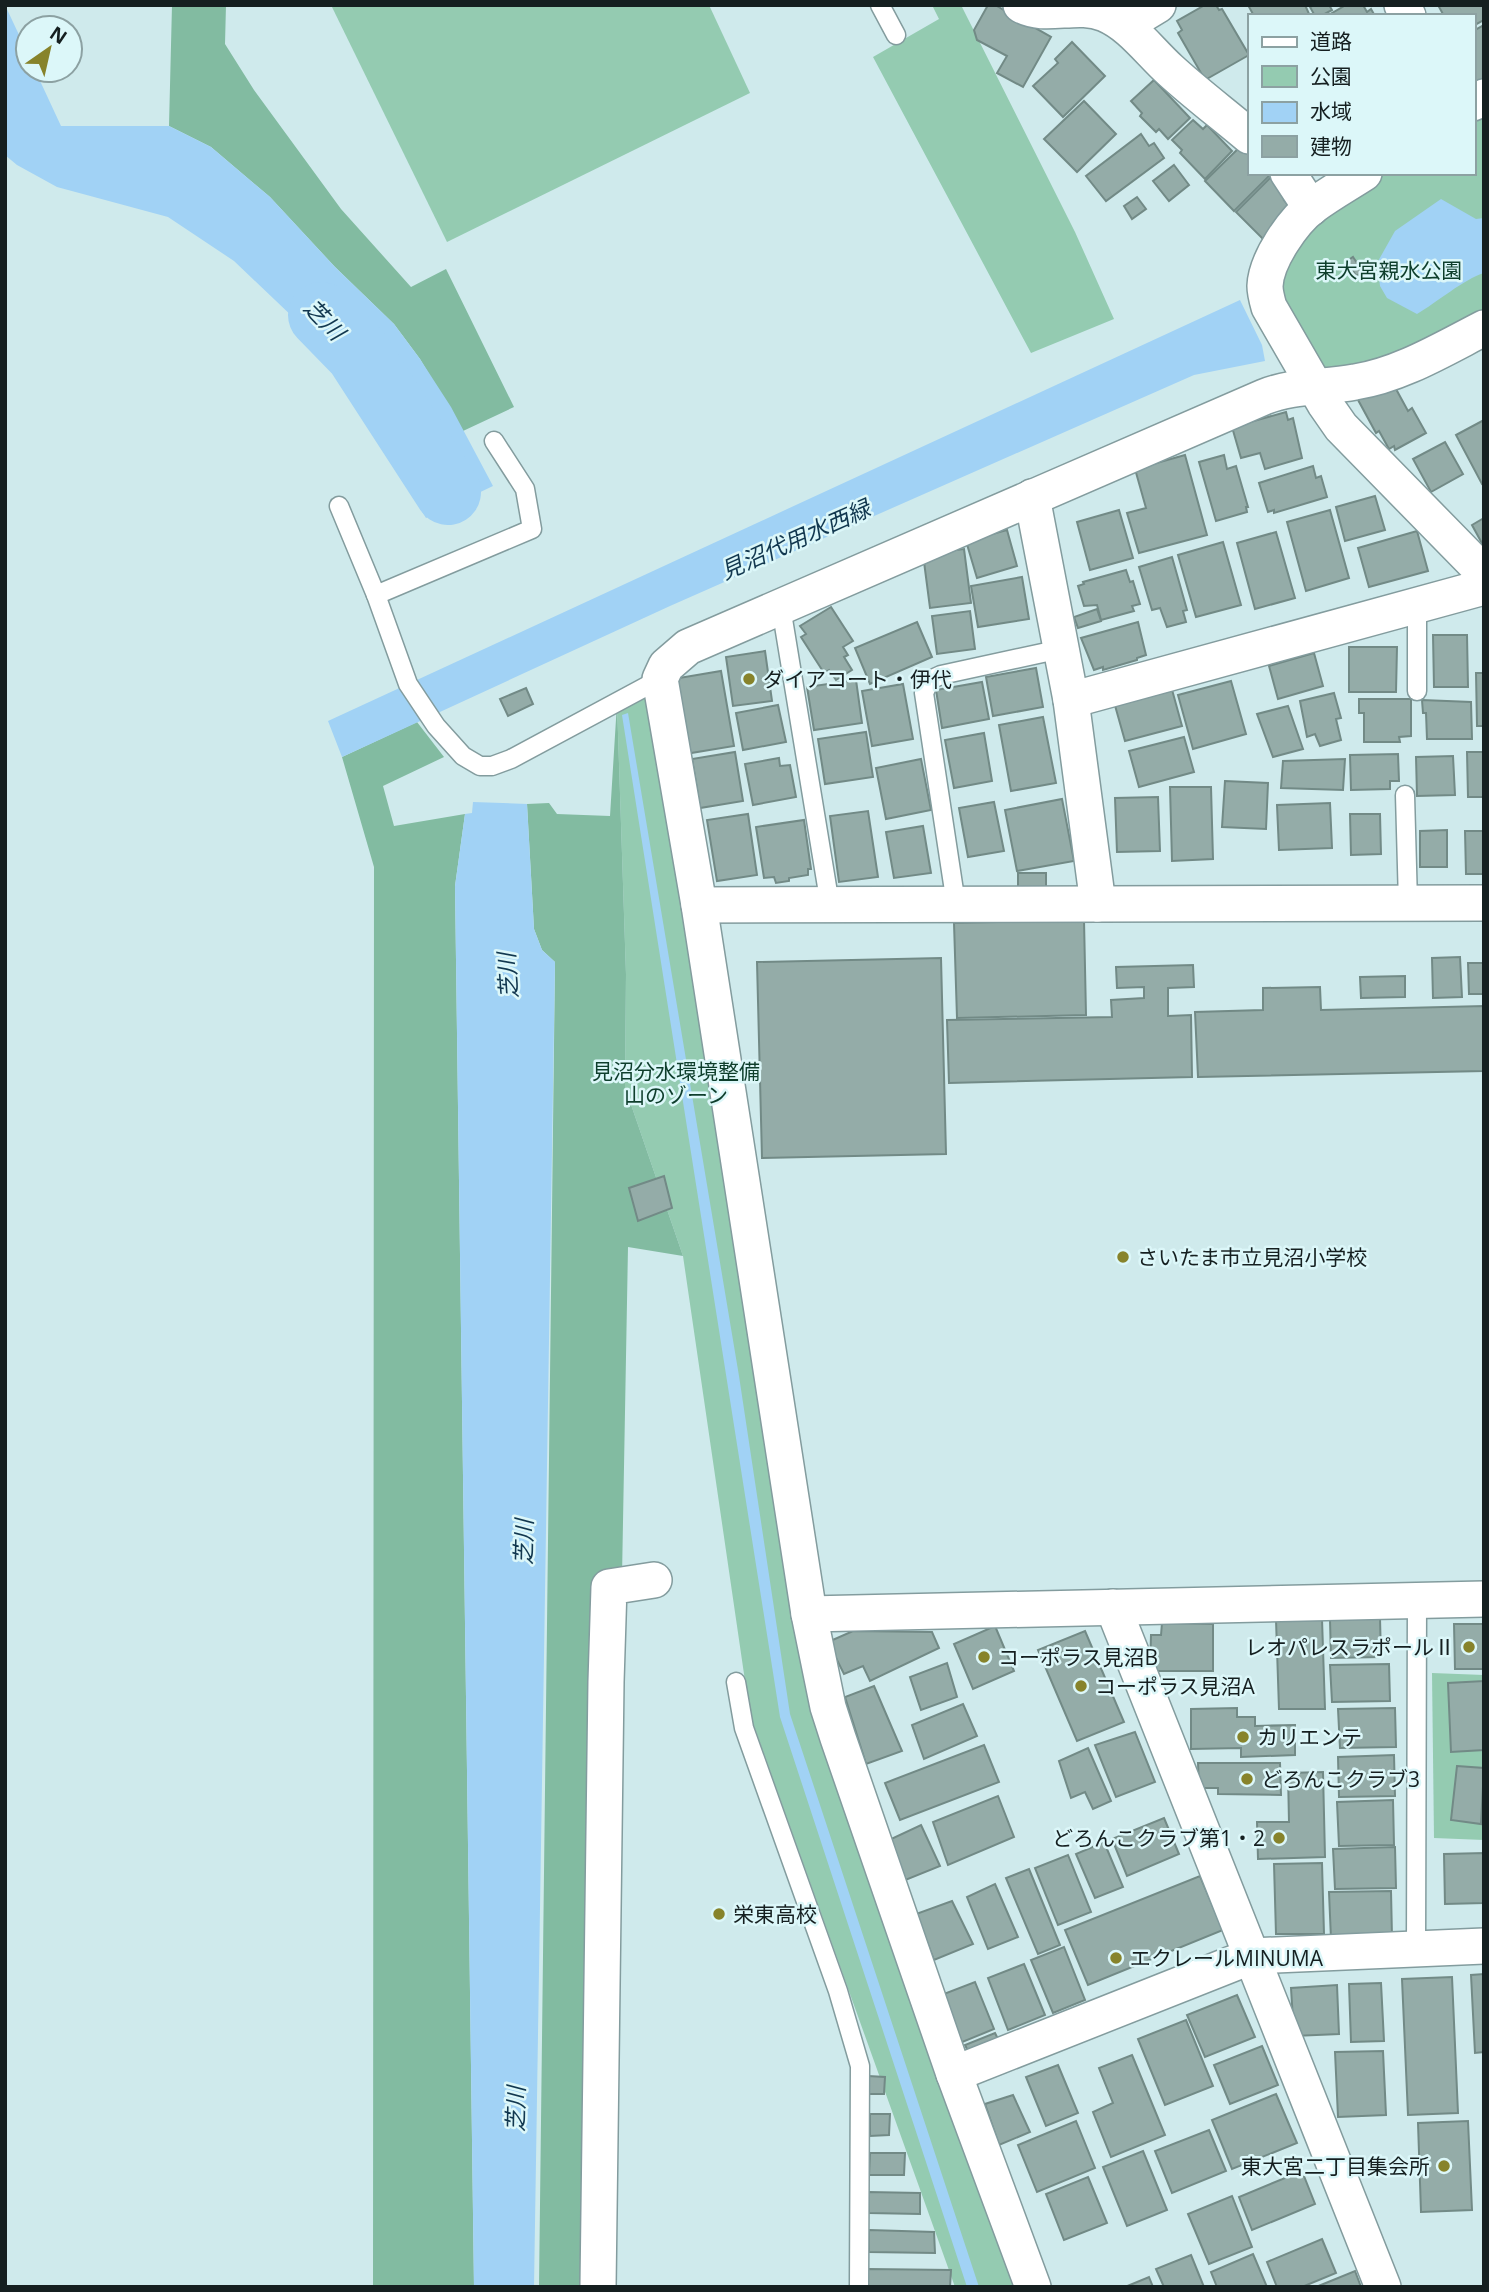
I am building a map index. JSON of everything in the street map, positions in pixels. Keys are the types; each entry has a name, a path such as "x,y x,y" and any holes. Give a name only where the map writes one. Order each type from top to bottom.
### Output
{"street":[{"path":"1021,5 1039,11 1088,7 1108,15 1125,25 1169,70 1248,135"},
{"path":"1125,25 1158,5"},
{"path":"1289,175 1311,208"},
{"path":"1361,175 1311,208 1281,243 1265,284 1269,307 1341,427 1484,573"},
{"path":"1034,2287 954,2074 831,1718 809,1614 699,905 660,679 666,666 688,648 1272,394 1304,387 1355,382 1382,375 1415,363 1484,328"},
{"path":"1032,498 1071,701 1098,904"},
{"path":"1071,701 1484,587"},
{"path":"699,905 1484,903"},
{"path":"598,2287 609,1587 653,1580"},
{"path":"809,1614 1484,1599"},
{"path":"1113,1607 1383,2287"},
{"path":"954,2074 1252,1956 1484,1946"}],"lane":[{"path":"880,5 896,35"},
{"path":"376,595 532,529 525,489 494,441"},
{"path":"339,506 376,595 408,684 436,726 463,756 480,766 492,766 511,760 660,679"},
{"path":"781,607 830,905"},
{"path":"1416,607 1417,691"},
{"path":"956,904 924,693 930,680 941,675 1061,649"},
{"path":"1405,795 1408,903"},
{"path":"1416,1950 1417,1601"},
{"path":"736,1682 744,1728 838,1991 860,2066 859,2287"}],"green space":[{"path":"172,5 226,5 225,44 254,90 341,209 411,287 446,269 514,407 463,431 420,359 394,324 335,267 270,197 211,147 169,126"},
{"path":"331,5 709,5 750,93 447,242"},
{"path":"932,5 961,5 1075,232 1114,319 1031,353 873,57 939,19"},
{"name":"東大宮親水公園","path":"1484,97 1484,328 1315,387 1268,272 1362,175 1475,175 1475,102"},
{"name":"見沼分水環境整備 山のゾーン","path":"660,679 809,1614 1033,2287 955,2287 750,1715 683,1256 625,1087 626,974 617,703"},
{"path":"617,703 626,974 625,1087 683,1256 628,1247 622,1577 586,2287 539,2287 555,962 542,950 534,929 527,804 549,803 557,814 610,816"},
{"path":"417,722 444,757 383,786 394,826 465,814 455,886 474,2287 373,2287 374,867 342,757"},
{"path":"1432,1673 1484,1675 1484,1840 1434,1838"}],"water":[{"path":"5,5 14,24 14,84 42,84 61,126 169,126 211,147 270,197 335,267 394,324 451,407 493,486 426,518 355,399 296,320 234,261 168,217 57,187 17,165 5,155","holes":["380,357 402,367 423,409 419,415 422,425 404,432 385,406 379,389"]},
{"path":"1441,199 1476,219 1484,218 1484,273 1417,314 1387,298 1380,286 1377,263 1395,231"},
{"name":"見沼代用水西緑","path":"1240,300 1262,345 1265,361 1194,375 670,606 342,757 328,721"},
{"path":"628,713 739,1376 790,1714 979,2287 967,2287 780,1717 622,715"},
{"path":"473,802 527,804 534,929 542,950 555,962 534,2287 474,2287 455,886 465,814 472,813"}],"building":[{"path":"988,5 995,5 1051,37 1023,87 997,73 1007,56 977,40 974,30"},
{"path":"1205,5 1216,5 1219,10 1222,9 1248,56 1205,80 1178,33 1182,30 1177,21"},
{"path":"1248,5 1305,5 1309,14 1253,14"},
{"path":"1329,5 1332,10 1325,14 1314,14 1310,7"},
{"path":"1346,5 1363,5 1367,12 1371,9 1374,14 1330,14"},
{"path":"1438,5 1484,5 1484,20 1475,25 1475,14 1443,14"},
{"path":"1484,25 1484,81 1478,85 1475,79 1475,30"},
{"path":"1072,42 1105,76 1063,117 1033,86 1058,63 1055,59"},
{"path":"1154,80 1190,118 1168,139 1159,129 1156,132 1140,116 1142,113 1131,101"},
{"path":"1084,101 1116,134 1077,172 1044,139"},
{"path":"1193,120 1203,129 1207,125 1232,151 1205,179 1180,153 1182,150 1172,140"},
{"path":"1141,134 1149,146 1154,143 1164,158 1106,201 1086,176"},
{"path":"1245,142 1248,146 1248,175 1270,175 1234,211 1205,181"},
{"path":"1174,165 1189,185 1169,201 1153,181"},
{"path":"1270,178 1288,196 1284,200 1291,208 1268,244 1236,212"},
{"path":"1137,197 1146,209 1132,219 1124,206"},
{"path":"1353,257 1363,272 1356,276 1347,261"},
{"path":"1390,378 1408,411 1412,408 1426,433 1395,450 1394,446 1389,449 1379,431 1376,433 1357,398"},
{"path":"1286,412 1288,420 1293,418 1302,458 1265,469 1260,453 1241,458 1232,427"},
{"path":"1484,420 1484,483 1482,484 1456,435"},
{"path":"1445,442 1463,474 1431,492 1413,459"},
{"path":"1185,455 1207,535 1139,553 1127,513 1146,508 1135,469"},
{"path":"1224,455 1227,469 1236,466 1248,507 1247,512 1216,521 1199,462"},
{"path":"1313,466 1316,478 1321,476 1327,497 1274,513 1274,510 1268,512 1259,483"},
{"path":"1375,496 1385,530 1345,541 1336,507"},
{"path":"1119,510 1133,558 1090,570 1077,522"},
{"path":"1330,510 1349,578 1306,591 1287,522"},
{"path":"1484,518 1484,547 1472,525"},
{"path":"1007,530 1017,566 977,578 966,541"},
{"path":"1417,531 1428,571 1369,587 1358,548"},
{"path":"1276,532 1295,598 1255,609 1237,543"},
{"path":"1223,542 1241,605 1196,617 1178,555"},
{"path":"964,549 971,603 930,608 923,554"},
{"path":"1172,557 1187,610 1183,611 1186,622 1167,627 1160,608 1152,610 1139,567"},
{"path":"1126,570 1130,582 1133,581 1140,604 1132,606 1134,611 1101,620 1097,605 1084,606 1078,586 1084,584 1083,582"},
{"path":"1022,577 1029,619 978,627 971,586"},
{"path":"831,607 853,641 843,647 848,655 844,657 852,670 836,680 829,670 824,673 801,637 806,634 800,626"},
{"path":"1097,609 1101,621 1078,628 1074,617"},
{"path":"970,611 975,649 937,654 932,616"},
{"path":"917,622 932,657 870,684 855,648"},
{"path":"1138,622 1146,655 1103,670 1103,667 1094,670 1081,638"},
{"path":"1433,635 1467,635 1468,687 1434,687"},
{"path":"1349,647 1397,647 1396,692 1349,692"},
{"name":"ダイアコート・伊代","path":"765,651 772,701 733,706 726,657"},
{"path":"1314,653 1323,686 1278,699 1269,666"},
{"path":"1036,668 1043,707 993,716 986,677"},
{"path":"721,671 734,746 685,754 673,679"},
{"path":"1476,673 1484,673 1484,726 1477,726"},
{"path":"856,680 862,723 814,730 807,687"},
{"path":"1231,681 1246,734 1193,749 1178,695"},
{"path":"982,682 989,719 942,728 936,690"},
{"path":"903,684 913,739 872,746 862,691"},
{"path":"1171,686 1182,726 1125,741 1114,702"},
{"path":"526,688 533,704 508,716 500,699"},
{"path":"1334,693 1341,718 1336,719 1341,740 1320,746 1315,734 1307,737 1300,701"},
{"path":"1359,699 1411,699 1411,736 1399,737 1400,742 1364,742 1364,713 1359,713"},
{"path":"1422,700 1471,702 1472,739 1427,739 1426,713 1423,713"},
{"path":"778,705 786,742 743,750 736,713"},
{"path":"1288,706 1303,749 1273,757 1257,714"},
{"path":"1043,717 1056,783 1011,791 999,725"},
{"path":"866,732 873,777 825,784 818,739"},
{"path":"984,733 992,781 954,788 945,740"},
{"path":"1184,737 1194,772 1139,787 1129,751"},
{"path":"735,752 743,801 700,808 692,759"},
{"path":"1467,752 1484,752 1484,797 1468,797"},
{"path":"1398,754 1399,781 1390,781 1390,789 1351,790 1350,755"},
{"path":"1453,756 1455,795 1417,796 1416,757"},
{"path":"779,758 780,766 790,765 796,797 753,805 745,764"},
{"path":"921,759 931,810 886,819 876,768"},
{"path":"1345,759 1343,790 1281,788 1283,761"},
{"path":"1225,781 1268,783 1266,829 1222,827"},
{"path":"1170,787 1211,787 1213,859 1172,861"},
{"path":"1158,797 1160,851 1117,852 1115,798"},
{"path":"1062,799 1074,861 1017,871 1005,810"},
{"path":"994,802 1004,851 968,857 959,808"},
{"path":"1330,803 1332,848 1279,850 1277,805"},
{"path":"868,811 878,877 839,882 830,816"},
{"path":"748,814 757,875 717,881 707,820"},
{"path":"1350,814 1380,814 1381,854 1351,855"},
{"path":"804,820 811,869 808,869 808,875 776,883 774,877 764,878 756,827"},
{"path":"923,826 931,873 894,878 886,832"},
{"path":"1447,830 1447,867 1420,867 1420,831"},
{"path":"1465,831 1484,831 1484,874 1466,874"},
{"path":"1018,873 1046,873 1046,887 1018,887"},
{"path":"1084,920 1086,1015 957,1018 954,923"},
{"path":"1460,957 1462,997 1433,998 1432,958"},
{"path":"941,958 946,1154 762,1158 757,962"},
{"path":"1468,963 1484,963 1484,994 1469,994"},
{"path":"1193,965 1194,987 1168,988 1168,1016 1191,1015 1192,1077 949,1083 947,1020 1112,1017 1111,1000 1144,998 1144,987 1117,988 1116,967"},
{"path":"1405,976 1405,997 1361,998 1360,977"},
{"path":"1320,987 1321,1010 1484,1006 1484,1071 1198,1077 1195,1012 1263,1010 1263,988"},
{"path":"664,1176 672,1208 638,1221 629,1188"},
{"path":"1380,1618 1381,1657 1331,1658 1330,1620"},
{"path":"1322,1619 1325,1709 1279,1709 1276,1620"},
{"path":"1162,1623 1213,1624 1213,1671 1150,1671 1151,1635 1161,1635"},
{"name":"レオパレスラポールⅡ","path":"1454,1624 1484,1624 1484,1669 1455,1669"},
{"name":"コーポラス見沼B","path":"995,1626 1014,1671 973,1689 954,1644"},
{"path":"853,1631 932,1632 939,1648 870,1681 863,1666 844,1674 828,1642"},
{"name":"コーポラス見沼A","path":"1085,1631 1124,1722 1077,1741 1038,1650"},
{"path":"947,1663 957,1697 921,1710 910,1677"},
{"path":"1389,1664 1390,1701 1332,1702 1330,1665"},
{"path":"1484,1681 1484,1750 1451,1752 1448,1683"},
{"path":"874,1686 902,1751 866,1764 845,1697"},
{"path":"963,1704 977,1736 924,1759 912,1725"},
{"name":"カリエンテ","path":"1237,1708 1237,1717 1255,1717 1255,1726 1295,1725 1295,1755 1241,1757 1241,1748 1191,1749 1191,1709"},
{"path":"1395,1708 1396,1747 1340,1748 1338,1709"},
{"path":"1135,1732 1155,1782 1116,1797 1095,1745"},
{"path":"984,1745 999,1782 900,1820 885,1783"},
{"path":"1088,1748 1111,1801 1093,1809 1085,1792 1071,1798 1059,1761"},
{"path":"1394,1755 1395,1796 1339,1797 1338,1757"},
{"path":"1198,1763 1280,1763 1281,1795 1218,1794 1218,1788 1199,1788"},
{"path":"1457,1766 1484,1768 1481,1824 1451,1820"},
{"path":"1323,1772 1325,1857 1258,1859 1257,1822 1289,1822 1288,1773"},
{"path":"998,1796 1014,1837 948,1865 933,1822"},
{"path":"1393,1800 1394,1845 1339,1846 1337,1802"},
{"path":"1164,1818 1179,1854 1127,1876 1112,1839"},
{"path":"921,1825 940,1866 903,1881 889,1840"},
{"path":"1104,1842 1123,1887 1095,1898 1076,1854"},
{"path":"1395,1847 1396,1888 1335,1889 1333,1849"},
{"path":"1484,1853 1484,1903 1445,1904 1444,1854"},
{"path":"1068,1855 1091,1912 1058,1925 1035,1868"},
{"path":"1322,1863 1324,1934 1276,1934 1274,1864"},
{"path":"1029,1869 1060,1945 1038,1954 1006,1878"},
{"name":"エクレールMINUMA","path":"1200,1876 1223,1930 1088,1985 1065,1930"},
{"path":"995,1884 1018,1937 988,1949 967,1897"},
{"path":"1391,1891 1392,1937 1331,1939 1329,1892"},
{"path":"952,1901 973,1944 934,1960 916,1914"},
{"path":"1064,1947 1085,2000 1053,2013 1031,1960"},
{"path":"1024,1964 1045,2015 1008,2030 988,1978"},
{"path":"1484,1974 1484,2052 1475,2053 1471,1975"},
{"path":"1452,1977 1458,2113 1408,2115 1402,1979"},
{"path":"975,1982 994,2029 955,2045 936,1997"},
{"path":"1381,1983 1384,2041 1351,2042 1349,1984"},
{"path":"1337,1985 1339,2034 1294,2036 1291,1988"},
{"path":"1237,1995 1255,2037 1205,2057 1187,2015"},
{"path":"1186,2020 1213,2086 1165,2105 1138,2039"},
{"path":"995,2033 999,2041 969,2053 965,2045"},
{"path":"1262,2046 1278,2085 1230,2104 1214,2065"},
{"path":"1383,2051 1386,2115 1338,2117 1335,2052"},
{"path":"1132,2055 1165,2135 1111,2157 1093,2112 1113,2103 1099,2068"},
{"path":"1058,2065 1078,2113 1046,2126 1026,2077"},
{"path":"868,2076 885,2077 884,2094 868,2094"},
{"path":"1276,2094 1297,2143 1232,2169 1212,2120"},
{"path":"1013,2095 1030,2132 999,2145 985,2104"},
{"path":"870,2114 890,2114 889,2135 870,2136"},
{"path":"1076,2121 1095,2168 1037,2192 1018,2145"},
{"path":"1468,2121 1472,2210 1421,2212 1418,2123"},
{"path":"1209,2130 1226,2171 1172,2193 1155,2151"},
{"path":"1143,2151 1167,2210 1127,2226 1103,2167"},
{"path":"870,2153 905,2153 904,2175 869,2175"},
{"path":"1302,2171 1315,2204 1252,2230 1239,2197"},
{"path":"1088,2177 1107,2223 1064,2240 1046,2194"},
{"path":"868,2192 920,2193 920,2214 869,2213"},
{"path":"1232,2196 1252,2247 1209,2264 1188,2214"},
{"path":"869,2230 934,2232 935,2253 869,2252"},
{"path":"1322,2239 1336,2273 1302,2287 1277,2287 1267,2262"},
{"path":"1253,2254 1267,2287 1217,2287 1211,2272"},
{"path":"1191,2255 1204,2287 1164,2287 1156,2269"},
{"path":"868,2269 951,2270 950,2287 868,2287"},
{"path":"1355,2271 1361,2287 1316,2287"},
{"path":"1149,2277 1153,2287 1125,2287"}],"waterway":[{"name":"芝川","path":"321,315 358,353 448,492"}],"place":[{"name":"ダイアコート・伊代","path":"749,679"},
{"name":"さいたま市立見沼小学校","path":"1123,1257"},
{"name":"レオパレスラポールⅡ","path":"1469,1647"},
{"name":"コーポラス見沼B","path":"984,1657"},
{"name":"コーポラス見沼A","path":"1081,1686"},
{"name":"カリエンテ","path":"1243,1737"},
{"name":"どろんこクラブ3","path":"1247,1779"},
{"name":"どろんこクラブ第1・2","path":"1279,1838"},
{"name":"栄東高校","path":"719,1914"},
{"name":"エクレールMINUMA","path":"1116,1958"},
{"name":"東大宮二丁目集会所","path":"1444,2166"}]}
